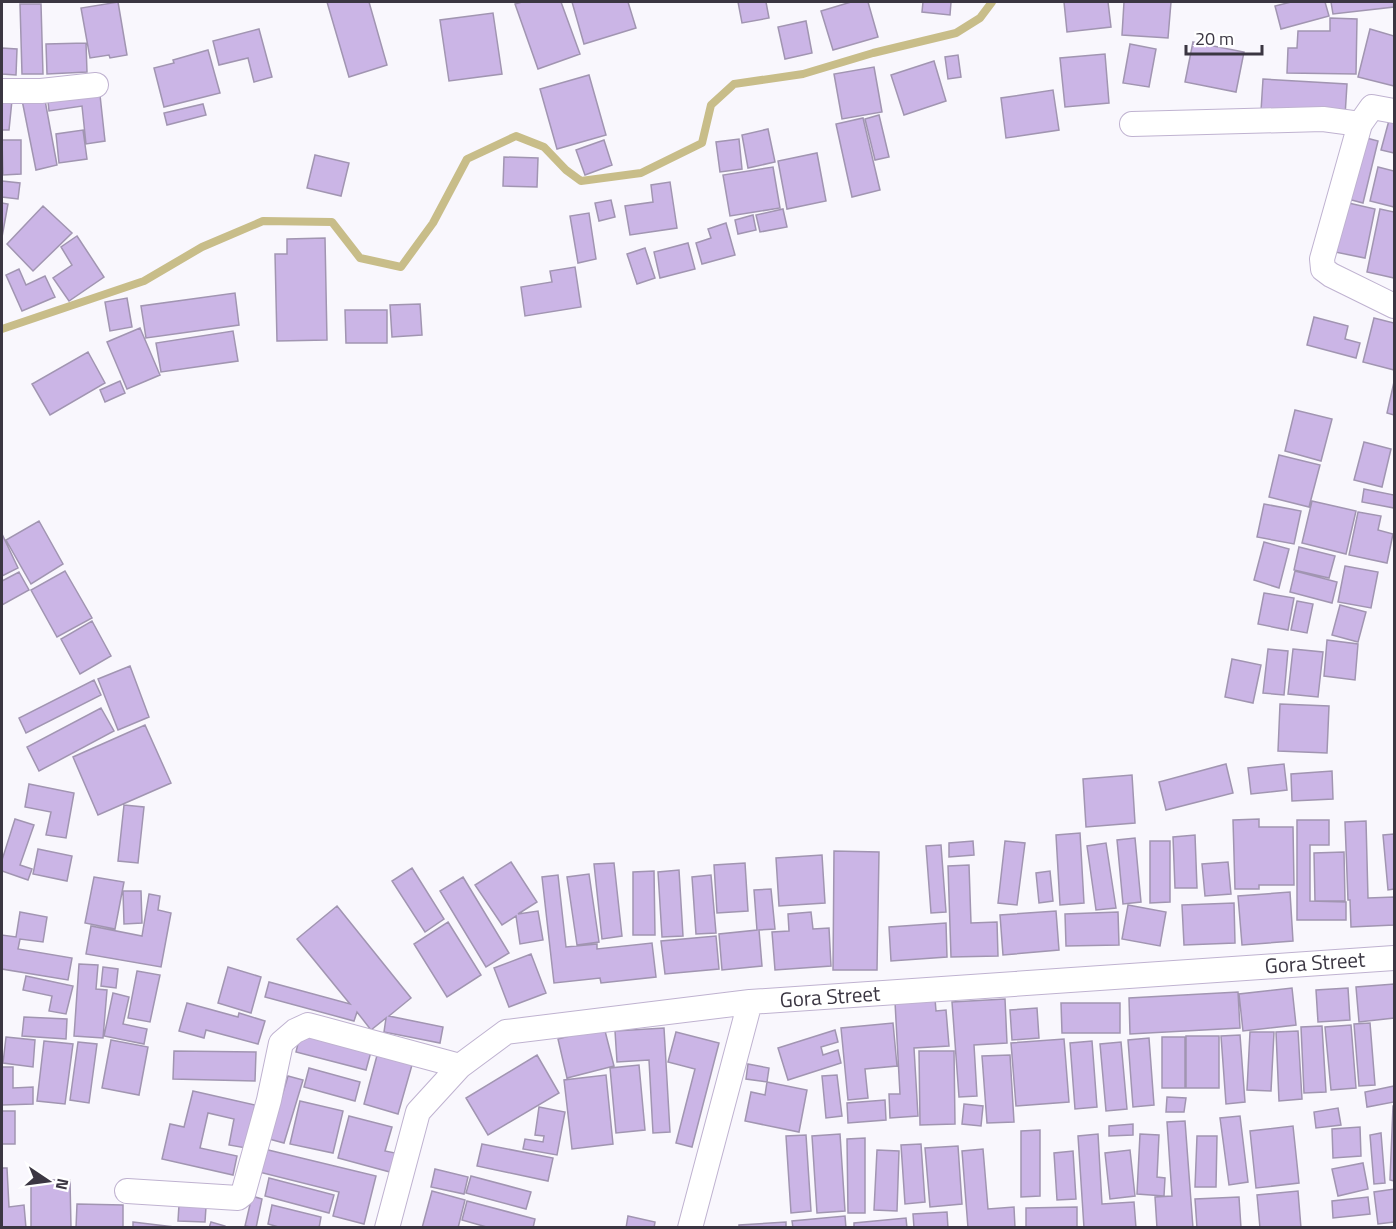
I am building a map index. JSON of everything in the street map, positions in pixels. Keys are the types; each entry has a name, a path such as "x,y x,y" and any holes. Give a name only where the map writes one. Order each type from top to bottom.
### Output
{"street":[{"path":"2,92 40,91 96,85"},
{"path":"1395,111 1372,107 1360,124 1322,259 1323,269 1331,275 1395,306"},
{"path":"1132,124 1323,119 1360,124"},
{"name":"Gora Street","path":"387,1227 418,1112 460,1066 506,1032 750,1002 1395,958"},
{"path":"690,1227 750,1002"},
{"path":"127,1191 238,1198 243,1194 269,1100 281,1043 295,1031 308,1025 460,1066"}],"building":[{"path":"118,2 127,55 90,58 81,8"},
{"path":"327,2 369,2 387,65 349,77"},
{"path":"561,2 580,54 538,69 515,4"},
{"path":"572,2 628,2 636,28 584,44"},
{"path":"738,2 766,2 769,18 742,23"},
{"path":"851,2 868,2 878,37 833,50 821,11"},
{"path":"923,2 951,2 950,15 922,12"},
{"path":"1064,2 1108,2 1111,27 1067,32"},
{"path":"1124,2 1171,2 1168,38 1122,35"},
{"path":"1291,2 1325,2 1329,16 1281,29 1275,6"},
{"path":"1331,2 1394,2 1394,7 1333,14"},
{"path":"20,4 41,4 43,74 22,74"},
{"path":"493,13 502,74 449,81 440,20"},
{"path":"1330,18 1357,19 1356,74 1287,73 1288,48 1297,48 1298,31 1330,31"},
{"path":"806,21 812,53 785,59 778,27"},
{"path":"259,29 272,77 254,82 248,58 219,65 213,41"},
{"path":"1370,29 1394,36 1394,86 1358,77"},
{"path":"1193,42 1244,52 1236,92 1185,82"},
{"path":"86,43 87,72 47,74 46,44"},
{"path":"1130,44 1156,49 1149,87 1123,83"},
{"path":"2,48 17,49 16,75 2,74"},
{"path":"208,50 220,93 164,107 154,68"},
{"path":"1105,54 1109,103 1065,107 1060,58"},
{"path":"958,55 961,77 948,79 945,57"},
{"path":"934,61 946,101 904,115 891,75"},
{"path":"874,67 882,112 842,119 834,74"},
{"path":"589,75 606,135 557,149 540,89"},
{"path":"1263,79 1347,84 1345,116 1261,111"},
{"path":"99,86 105,141 86,144 82,106 49,111 47,92"},
{"path":"1053,90 1059,130 1006,138 1001,98"},
{"path":"44,95 57,165 36,170 22,100"},
{"path":"2,98 12,100 9,130 2,130"},
{"path":"203,104 206,115 167,125 164,113"},
{"path":"1391,113 1394,114 1394,153 1381,150"},
{"path":"879,115 889,157 875,160 865,119"},
{"path":"863,118 880,190 852,197 836,124"},
{"path":"768,129 775,162 748,168 742,135"},
{"path":"83,130 87,159 59,163 56,134"},
{"path":"1359,136 1378,141 1363,203 1344,198"},
{"path":"739,139 742,169 720,172 716,142"},
{"path":"2,140 21,140 21,174 3,175"},
{"path":"604,140 612,165 585,175 576,150"},
{"path":"817,153 826,201 787,209 778,161"},
{"path":"315,155 349,163 341,196 307,188"},
{"path":"504,157 538,158 537,187 503,186"},
{"path":"773,167 780,208 730,216 723,175"},
{"path":"1378,167 1394,171 1394,207 1370,201"},
{"path":"2,181 20,183 18,199 2,197"},
{"path":"670,182 677,228 630,235 625,206 653,202 651,185"},
{"path":"611,200 615,217 599,221 595,203"},
{"path":"1340,201 1375,209 1365,258 1330,251"},
{"path":"2,203 8,204 2,237"},
{"path":"43,206 72,233 33,271 7,244"},
{"path":"783,209 787,227 760,232 756,215"},
{"path":"1380,209 1394,212 1394,278 1367,272"},
{"path":"589,213 596,259 578,263 570,216"},
{"path":"753,215 756,230 738,234 735,220"},
{"path":"726,223 735,255 702,264 696,243 711,238 708,229"},
{"path":"77,236 104,277 69,301 53,278 72,265 61,247"},
{"path":"325,238 327,340 277,341 275,254 287,254 287,239"},
{"path":"688,243 695,269 660,278 654,252"},
{"path":"645,248 655,278 637,284 627,254"},
{"path":"575,267 581,307 525,316 521,287 552,282 550,271"},
{"path":"19,269 26,285 45,276 55,297 22,311 6,275"},
{"path":"235,293 239,325 146,338 141,306"},
{"path":"127,298 132,327 110,331 105,302"},
{"path":"420,304 422,335 392,337 390,305"},
{"path":"345,310 387,310 387,343 346,343"},
{"path":"1314,317 1348,326 1345,339 1360,343 1356,358 1307,345"},
{"path":"1374,318 1394,323 1394,370 1363,362"},
{"path":"140,328 160,375 127,389 107,342"},
{"path":"233,331 238,361 161,372 156,343"},
{"path":"88,352 105,383 50,415 32,384"},
{"path":"120,381 125,393 105,402 100,390"},
{"path":"1394,382 1394,415 1387,413"},
{"path":"1295,410 1332,419 1321,461 1285,451"},
{"path":"1364,442 1391,449 1382,487 1354,480"},
{"path":"1279,455 1320,465 1309,507 1269,497"},
{"path":"1364,489 1394,495 1394,508 1362,502"},
{"path":"1312,501 1356,511 1346,554 1302,543"},
{"path":"1264,504 1301,511 1294,544 1257,537"},
{"path":"1358,512 1381,516 1378,530 1393,534 1387,563 1349,555"},
{"path":"39,521 63,564 31,584 6,540"},
{"path":"2,534 18,568 2,576"},
{"path":"1264,542 1289,549 1279,588 1254,580"},
{"path":"1299,547 1335,556 1329,578 1294,570"},
{"path":"1345,566 1378,572 1371,608 1338,602"},
{"path":"65,571 92,618 57,637 31,590"},
{"path":"1295,571 1337,582 1332,603 1290,592"},
{"path":"19,572 29,590 2,605 2,581"},
{"path":"1264,593 1294,598 1288,630 1258,624"},
{"path":"1297,601 1313,604 1307,633 1291,630"},
{"path":"1340,605 1366,612 1358,642 1332,635"},
{"path":"92,621 111,656 80,674 61,639"},
{"path":"1327,640 1358,644 1355,680 1324,676"},
{"path":"1268,649 1288,651 1284,695 1263,693"},
{"path":"1293,649 1323,652 1318,697 1288,694"},
{"path":"1232,659 1261,665 1253,703 1225,697"},
{"path":"130,666 149,717 118,730 98,679"},
{"path":"94,680 101,695 26,733 19,718"},
{"path":"1280,704 1329,706 1327,753 1278,751"},
{"path":"101,708 114,731 39,771 27,747"},
{"path":"145,725 171,783 98,815 73,757"},
{"path":"1226,764 1233,793 1166,810 1159,782"},
{"path":"1284,764 1287,790 1251,794 1248,768"},
{"path":"1332,771 1333,799 1292,801 1291,774"},
{"path":"1132,775 1135,823 1086,827 1083,779"},
{"path":"29,784 74,793 66,838 46,835 51,812 25,807"},
{"path":"124,805 144,807 138,863 118,861"},
{"path":"15,819 34,825 20,865 32,869 28,880 2,871 2,860"},
{"path":"1259,819 1259,827 1293,827 1294,885 1259,885 1259,889 1235,889 1233,820"},
{"path":"1297,820 1329,820 1329,845 1310,845 1310,901 1346,902 1346,920 1297,920"},
{"path":"1366,821 1368,898 1394,897 1394,925 1351,927 1345,822"},
{"path":"1080,833 1084,903 1060,905 1056,835"},
{"path":"1394,834 1394,889 1388,890 1383,835"},
{"path":"1195,835 1197,888 1175,888 1173,837"},
{"path":"1135,838 1141,902 1123,904 1117,840"},
{"path":"973,841 974,855 949,857 949,843"},
{"path":"1005,841 1025,843 1017,905 998,903"},
{"path":"1150,841 1170,841 1170,902 1150,903"},
{"path":"1106,843 1116,908 1096,910 1087,846"},
{"path":"941,845 946,912 931,913 926,846"},
{"path":"38,849 72,856 67,881 33,874"},
{"path":"834,851 879,852 877,970 833,970"},
{"path":"1344,852 1345,901 1315,901 1314,853"},
{"path":"822,855 825,903 779,906 776,858"},
{"path":"511,862 537,902 518,914 538,911 543,940 520,944 516,916 502,925 475,885"},
{"path":"1228,862 1231,894 1205,896 1202,864"},
{"path":"614,863 622,936 602,939 594,864"},
{"path":"745,863 748,911 717,913 714,865"},
{"path":"969,865 971,923 997,922 998,956 951,957 948,866"},
{"path":"412,868 444,919 425,932 392,881"},
{"path":"679,870 683,936 662,937 658,872"},
{"path":"654,871 655,935 633,935 633,872"},
{"path":"1050,871 1053,901 1039,903 1036,873"},
{"path":"589,874 599,942 577,945 567,877"},
{"path":"558,875 566,947 597,944 597,949 652,943 656,977 601,983 600,978 554,983 542,877"},
{"path":"711,875 716,933 696,934 692,877"},
{"path":"94,877 124,882 115,929 85,923"},
{"path":"463,877 509,953 486,967 440,891"},
{"path":"771,889 775,929 759,930 762,966 722,970 719,934 757,930 754,890"},
{"path":"123,891 141,891 142,923 124,924"},
{"path":"1290,892 1293,941 1242,945 1238,896"},
{"path":"149,894 160,896 158,910 171,913 161,967 86,954 91,926 142,936"},
{"path":"1234,903 1235,943 1184,945 1182,905"},
{"path":"1128,905 1166,912 1160,946 1122,939"},
{"path":"337,906 411,998 389,1016 443,1027 440,1043 384,1032 386,1018 371,1030 357,1012 354,1021 265,997 269,982 350,1004 297,939"},
{"path":"1056,911 1059,950 1003,955 1000,915"},
{"path":"20,912 47,917 43,942 20,939 18,949 72,958 68,980 2,969 2,935 16,937"},
{"path":"811,912 813,929 829,928 831,966 775,970 772,932 789,931 788,914"},
{"path":"1118,912 1119,945 1066,946 1065,914"},
{"path":"448,922 481,975 447,997 414,944"},
{"path":"946,923 947,957 891,961 889,927"},
{"path":"716,936 719,969 665,974 661,941"},
{"path":"531,954 546,993 509,1007 494,968"},
{"path":"79,964 98,965 96,989 107,990 103,1038 74,1036"},
{"path":"103,967 118,969 116,988 101,986"},
{"path":"228,967 261,977 251,1013 218,1003"},
{"path":"137,971 160,975 150,1022 128,1018"},
{"path":"26,976 73,986 66,1014 49,1011 52,996 23,990"},
{"path":"1394,984 1394,1018 1359,1022 1356,987"},
{"path":"1292,988 1296,1025 1243,1031 1239,994"},
{"path":"1348,988 1350,1020 1318,1022 1316,990"},
{"path":"1238,992 1240,1028 1130,1034 1129,998"},
{"path":"113,993 129,997 123,1024 147,1029 144,1044 104,1036"},
{"path":"935,999 936,1011 946,1010 949,1046 914,1048 918,1116 890,1118 889,1094 900,1094 895,1002"},
{"path":"1005,999 1007,1043 974,1045 977,1096 959,1097 952,1002"},
{"path":"187,1003 238,1017 239,1013 265,1021 258,1044 206,1030 204,1038 179,1031"},
{"path":"1061,1003 1120,1003 1120,1033 1062,1033"},
{"path":"1037,1008 1039,1038 1012,1040 1010,1010"},
{"path":"24,1017 67,1019 66,1039 22,1036"},
{"path":"893,1023 897,1066 865,1069 868,1098 848,1100 841,1028"},
{"path":"1370,1023 1375,1085 1359,1086 1354,1024"},
{"path":"1351,1025 1356,1088 1331,1090 1325,1027"},
{"path":"1322,1026 1326,1092 1304,1093 1301,1027"},
{"path":"604,1027 614,1066 567,1078 558,1039"},
{"path":"664,1028 670,1132 653,1133 649,1060 617,1062 615,1031"},
{"path":"835,1030 838,1042 821,1047 823,1055 838,1050 841,1063 788,1080 778,1048"},
{"path":"301,1031 372,1048 366,1070 296,1052"},
{"path":"1298,1031 1302,1099 1279,1101 1276,1032"},
{"path":"676,1032 719,1043 692,1147 676,1143 695,1069 668,1062"},
{"path":"1250,1032 1274,1032 1271,1091 1247,1090"},
{"path":"1240,1035 1245,1102 1226,1104 1221,1036"},
{"path":"1186,1036 1219,1036 1219,1088 1186,1088"},
{"path":"6,1037 35,1040 33,1067 3,1063"},
{"path":"1162,1037 1185,1037 1185,1088 1162,1088"},
{"path":"1149,1038 1154,1105 1133,1107 1128,1040"},
{"path":"1064,1039 1069,1102 1016,1106 1011,1043"},
{"path":"111,1040 148,1047 139,1095 102,1088"},
{"path":"44,1041 73,1044 65,1104 37,1101"},
{"path":"1092,1041 1097,1107 1075,1109 1070,1043"},
{"path":"78,1042 97,1044 89,1103 70,1100"},
{"path":"1121,1042 1127,1109 1106,1111 1100,1044"},
{"path":"379,1048 414,1058 398,1114 364,1104"},
{"path":"174,1051 256,1052 255,1081 173,1079"},
{"path":"919,1051 954,1051 955,1124 920,1125"},
{"path":"537,1055 559,1093 488,1135 466,1098"},
{"path":"1010,1055 1014,1122 987,1123 982,1056"},
{"path":"748,1064 769,1068 767,1082 746,1079"},
{"path":"639,1065 645,1130 616,1133 610,1068"},
{"path":"2,1067 13,1067 13,1088 33,1087 33,1104 2,1105"},
{"path":"309,1068 360,1082 355,1101 304,1087"},
{"path":"606,1075 613,1144 572,1149 564,1080"},
{"path":"837,1075 842,1116 826,1118 822,1076"},
{"path":"288,1076 303,1080 284,1143 269,1139"},
{"path":"767,1082 807,1090 799,1132 745,1121 751,1092 765,1095"},
{"path":"1394,1086 1394,1102 1367,1107 1365,1092"},
{"path":"193,1091 255,1105 246,1148 229,1145 234,1119 208,1113 200,1148 237,1156 233,1175 162,1159 170,1124 184,1127"},
{"path":"1167,1097 1186,1098 1184,1112 1166,1112"},
{"path":"885,1100 886,1120 848,1123 847,1103"},
{"path":"300,1101 343,1111 333,1153 290,1144"},
{"path":"964,1104 983,1106 981,1126 962,1124"},
{"path":"1394,1106 1394,1181 1390,1180"},
{"path":"539,1107 565,1112 557,1155 523,1149 525,1139 543,1142 544,1136 535,1135"},
{"path":"1338,1108 1341,1125 1316,1128 1314,1112"},
{"path":"2,1111 15,1111 15,1144 2,1144"},
{"path":"349,1116 392,1127 385,1151 395,1153 390,1172 338,1158"},
{"path":"1240,1116 1248,1182 1229,1185 1220,1118"},
{"path":"1185,1121 1193,1228 1157,1228 1155,1197 1172,1196 1167,1122"},
{"path":"1133,1124 1133,1135 1109,1136 1109,1126"},
{"path":"1293,1126 1299,1183 1256,1188 1250,1131"},
{"path":"1360,1127 1361,1156 1333,1158 1332,1129"},
{"path":"1040,1130 1040,1196 1021,1197 1021,1131"},
{"path":"1381,1133 1385,1183 1374,1184 1370,1135"},
{"path":"840,1134 845,1211 817,1213 812,1136"},
{"path":"1098,1134 1102,1204 1134,1202 1136,1228 1084,1228 1078,1136"},
{"path":"1140,1134 1159,1135 1157,1177 1165,1178 1164,1196 1137,1194"},
{"path":"806,1135 811,1211 791,1213 786,1136"},
{"path":"1197,1136 1217,1136 1216,1187 1195,1187"},
{"path":"865,1138 865,1213 848,1213 847,1139"},
{"path":"482,1144 553,1158 548,1181 477,1166"},
{"path":"921,1144 925,1202 905,1204 901,1145"},
{"path":"958,1146 962,1204 930,1207 925,1148"},
{"path":"260,1148 376,1176 364,1224 333,1216 339,1192 255,1171"},
{"path":"983,1149 988,1209 1014,1207 1015,1228 968,1228 962,1151"},
{"path":"877,1150 899,1151 897,1211 874,1210"},
{"path":"1130,1150 1135,1196 1110,1199 1105,1153"},
{"path":"1073,1151 1076,1199 1057,1200 1054,1153"},
{"path":"1363,1163 1368,1189 1338,1196 1332,1169"},
{"path":"2,1168 7,1168 9,1207 24,1205 26,1228 2,1228"},
{"path":"435,1169 468,1177 464,1194 431,1187"},
{"path":"471,1176 531,1192 526,1209 466,1193"},
{"path":"269,1178 334,1195 329,1213 265,1196"},
{"path":"31,1180 70,1180 71,1228 31,1228"},
{"path":"1394,1189 1394,1222 1378,1224 1374,1192"},
{"path":"432,1191 465,1200 458,1228 422,1228"},
{"path":"1298,1191 1301,1228 1260,1228 1257,1195"},
{"path":"252,1196 262,1199 256,1228 245,1226"},
{"path":"1239,1197 1241,1228 1197,1228 1195,1199"},
{"path":"1368,1197 1370,1214 1333,1218 1332,1201"},
{"path":"467,1201 535,1219 533,1228 490,1228 462,1220"},
{"path":"77,1204 123,1205 123,1228 76,1228"},
{"path":"179,1205 206,1207 205,1222 178,1221"},
{"path":"272,1205 321,1217 319,1228 282,1228 268,1224"},
{"path":"1077,1207 1077,1228 1026,1228 1026,1208"},
{"path":"947,1212 948,1228 914,1228 913,1214"},
{"path":"628,1216 655,1222 654,1228 626,1228"},
{"path":"845,1216 846,1228 793,1228 792,1221"},
{"path":"906,1218 907,1228 854,1228 854,1223"},
{"path":"133,1222 183,1228 133,1228"},
{"path":"211,1222 225,1226 225,1228 209,1228"},
{"path":"786,1222 786,1228 739,1228 739,1225"}],"waterway":[{"path":"2,329 144,281 202,247 263,221 332,222 360,258 401,267 433,223 467,159 516,136 544,147 566,170 581,181 641,173 702,143 711,105 734,84 803,74 873,53 956,33 980,18 992,2"}]}
